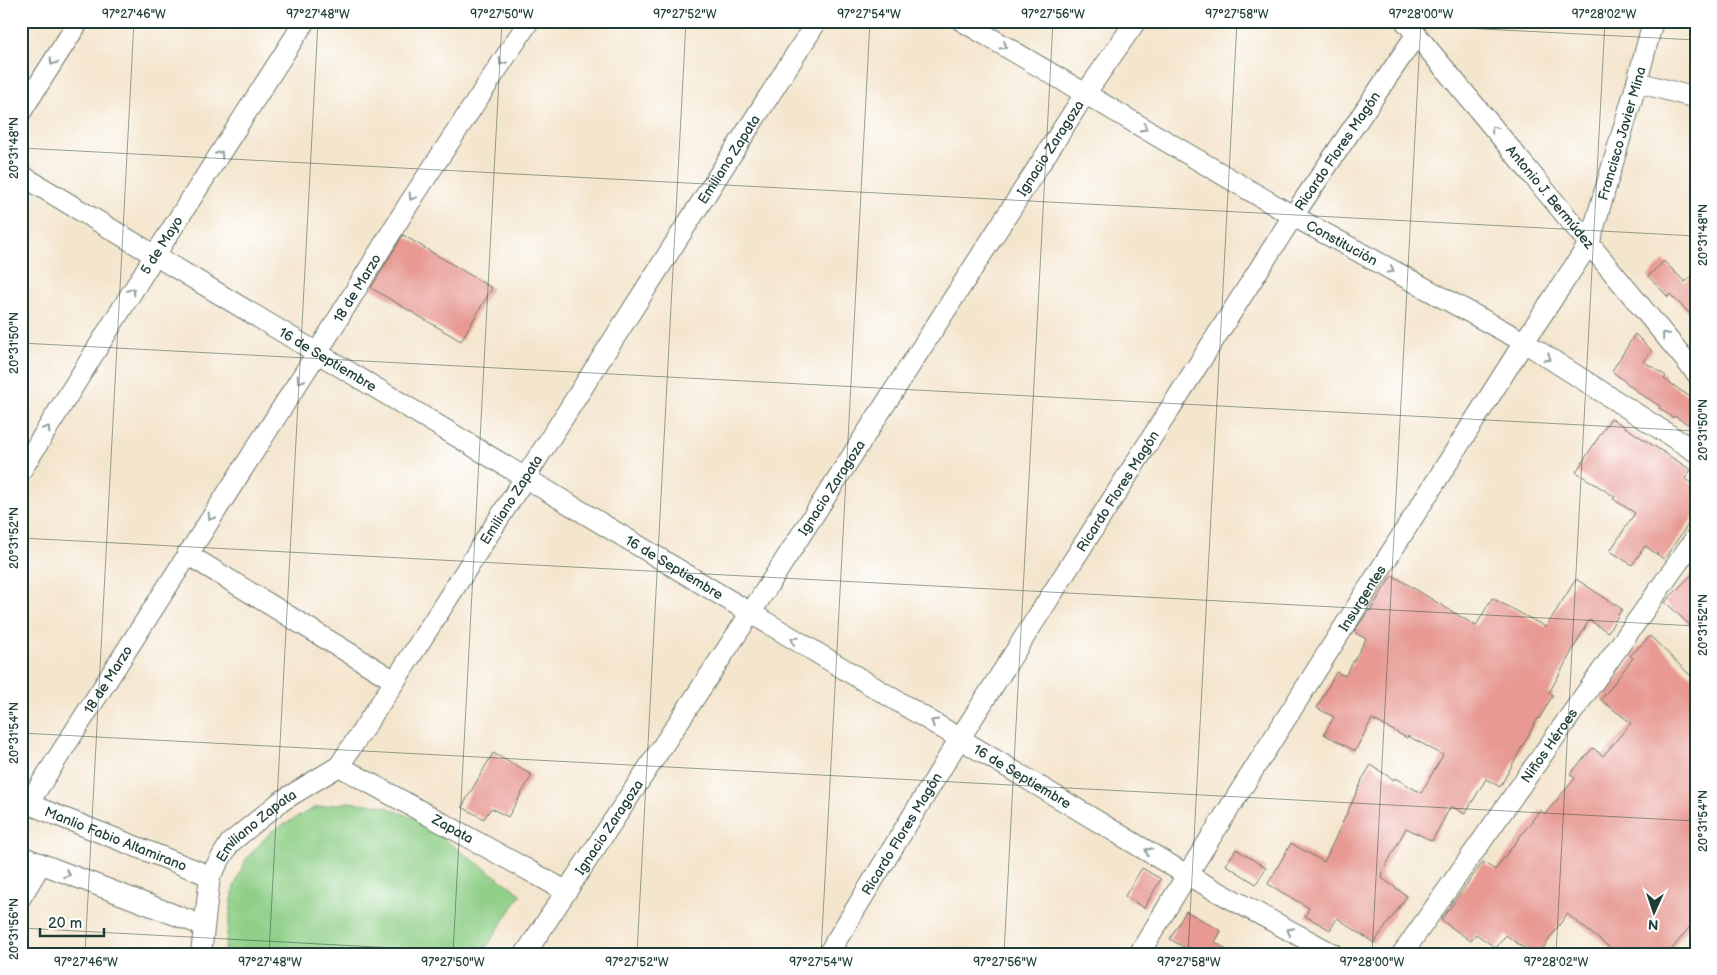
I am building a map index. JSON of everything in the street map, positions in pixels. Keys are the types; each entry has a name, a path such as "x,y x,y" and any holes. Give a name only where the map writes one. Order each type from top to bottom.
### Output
{"street":[{"path":"21,112 79,21"},
{"name":"5 de Mayo","path":"21,471 154,255 305,21"},
{"name":"18 de Marzo","path":"25,802 317,353 408,205 529,21"},
{"name":"Emiliano Zapata","path":"201,954 210,876 230,843 280,802 339,766 817,21"},
{"name":"Constitución","path":"962,21 1293,216 1524,342 1696,452"},
{"name":"Ignacio Zaragoza","path":"525,954 750,614 1085,94 1136,21"},
{"name":"Francisco Javier Mina","path":"1589,244 1653,21"},
{"name":"Ricardo Flores Magón","path":"828,954 960,738 1293,216 1410,28"},
{"name":"Antonio J. Bermúdez","path":"1410,28 1696,373"},
{"path":"1637,82 1696,98"},
{"name":"16 de Septiembre","path":"21,175 1187,875 1333,954"},
{"name":"Insurgentes","path":"1139,954 1524,342 1589,244"},
{"name":"Niños Héroes","path":"1402,954 1696,538"},
{"path":"187,554 395,681"},
{"name":"Zapata","path":"339,766 566,891"},
{"name":"Manlio Fabio Altamirano","path":"25,802 210,876"},
{"path":"21,856 204,926"},
{"path":"21,898 41,864"}],"green space":[{"path":"348,802 381,805 415,819 521,894 482,954 224,954 234,887 246,859 272,831 314,808"}],"building":[{"path":"403,235 492,288 461,341 371,288"},
{"path":"1664,261 1685,282 1696,272 1696,320 1670,294 1668,297 1648,276"},
{"path":"1635,334 1652,351 1643,361 1666,376 1664,379 1696,401 1696,429 1674,416 1673,418 1659,408 1660,406 1639,393 1612,371"},
{"path":"1611,418 1691,470 1685,479 1696,486 1696,513 1664,559 1645,546 1632,565 1610,551 1635,513 1613,499 1615,497 1576,472"},
{"path":"1696,570 1696,631 1665,602"},
{"path":"1392,575 1476,626 1492,598 1546,627 1576,579 1622,609 1608,632 1589,620 1549,693 1553,695 1538,718 1500,787 1486,779 1465,814 1451,806 1432,841 1406,828 1382,873 1382,878 1407,896 1374,943 1337,918 1330,930 1305,916 1309,908 1268,884 1291,843 1324,862 1361,781 1371,765 1394,780 1395,778 1421,793 1443,755 1372,719 1355,751 1324,734 1334,717 1317,708 1336,672 1345,676 1366,639 1354,632 1370,611"},
{"path":"1650,636 1696,681 1696,919 1668,954 1618,954 1567,914 1539,954 1532,954 1506,935 1496,948 1476,934 1471,941 1441,920 1483,862 1495,870 1540,810 1545,814 1575,778 1570,774 1593,748 1603,756 1631,723 1601,700 1633,658 1630,656"},
{"path":"493,753 532,775 508,817 491,808 484,819 462,807"},
{"path":"1236,849 1266,868 1256,884 1226,865"},
{"path":"1142,868 1161,879 1144,908 1125,896"},
{"path":"1186,911 1221,931 1215,942 1233,954 1195,954 1170,939"}]}
